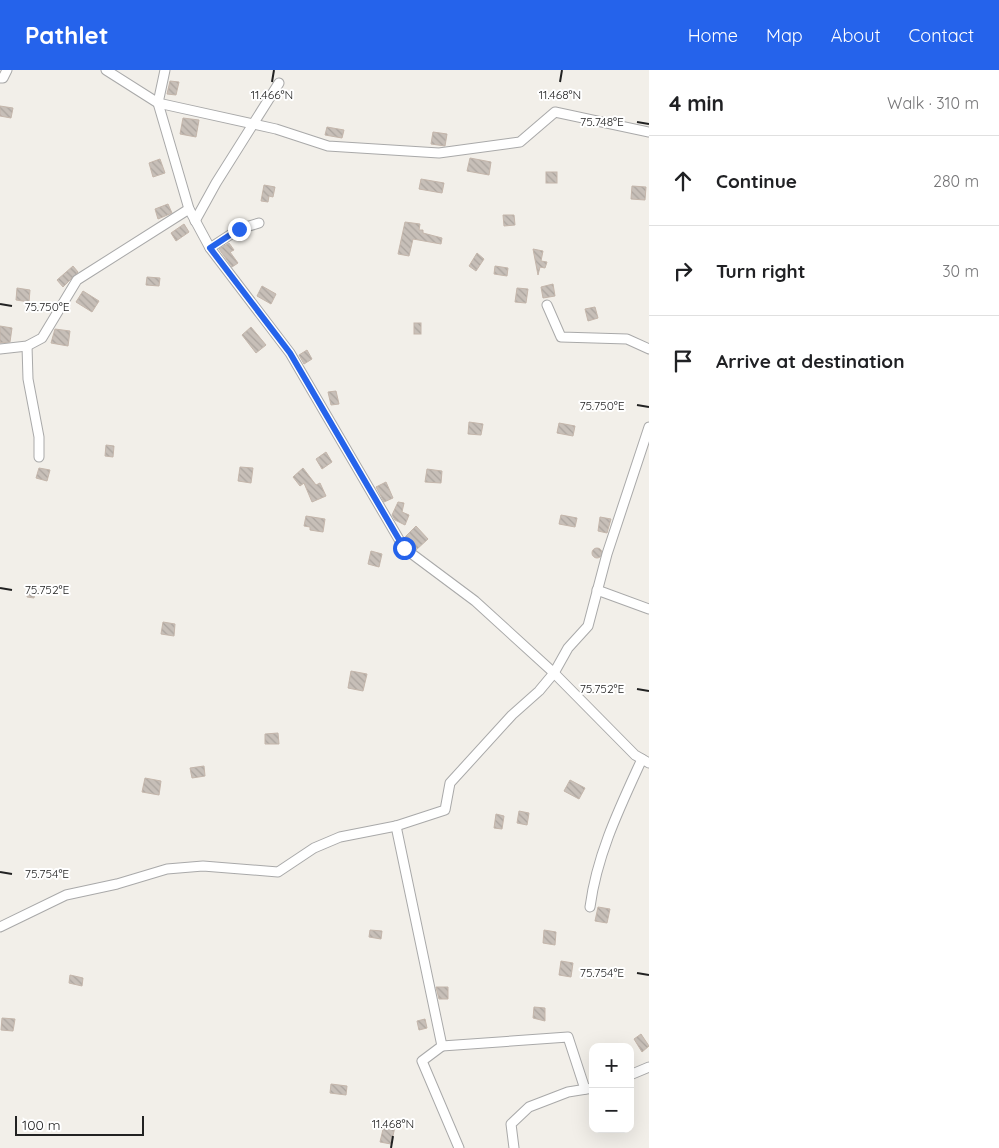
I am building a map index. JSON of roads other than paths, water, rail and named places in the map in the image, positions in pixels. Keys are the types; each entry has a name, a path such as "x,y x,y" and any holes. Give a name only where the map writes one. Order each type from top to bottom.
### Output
{"street":[{"path":"0,78 2,78 7,70"},
{"path":"106,70 158,103 276,130 328,146 439,153 520,142 555,112 649,132"},
{"path":"165,70 158,103 189,209 210,248 290,353 404,548 475,601 554,673 635,755 646,761 606,839 593,883 590,906"},
{"path":"195,221 216,183 280,84"},
{"path":"0,349 27,346 42,338 77,280 189,209"},
{"path":"210,248 239,229 259,223"},
{"path":"547,305 561,337 627,338 649,349"},
{"path":"27,346 28,379 39,437 39,457"},
{"path":"0,927 66,895 117,884 167,869 203,866 278,872 314,848 340,837 396,826 445,810 450,783 554,673 568,648 588,626 597,590 649,427"},
{"path":"597,590 649,609"},
{"path":"396,826 442,1046"},
{"path":"459,1148 422,1061 442,1046 568,1037 589,1089 568,1092 529,1107 511,1124 514,1148"},
{"path":"634,1073 649,1067"}]}
